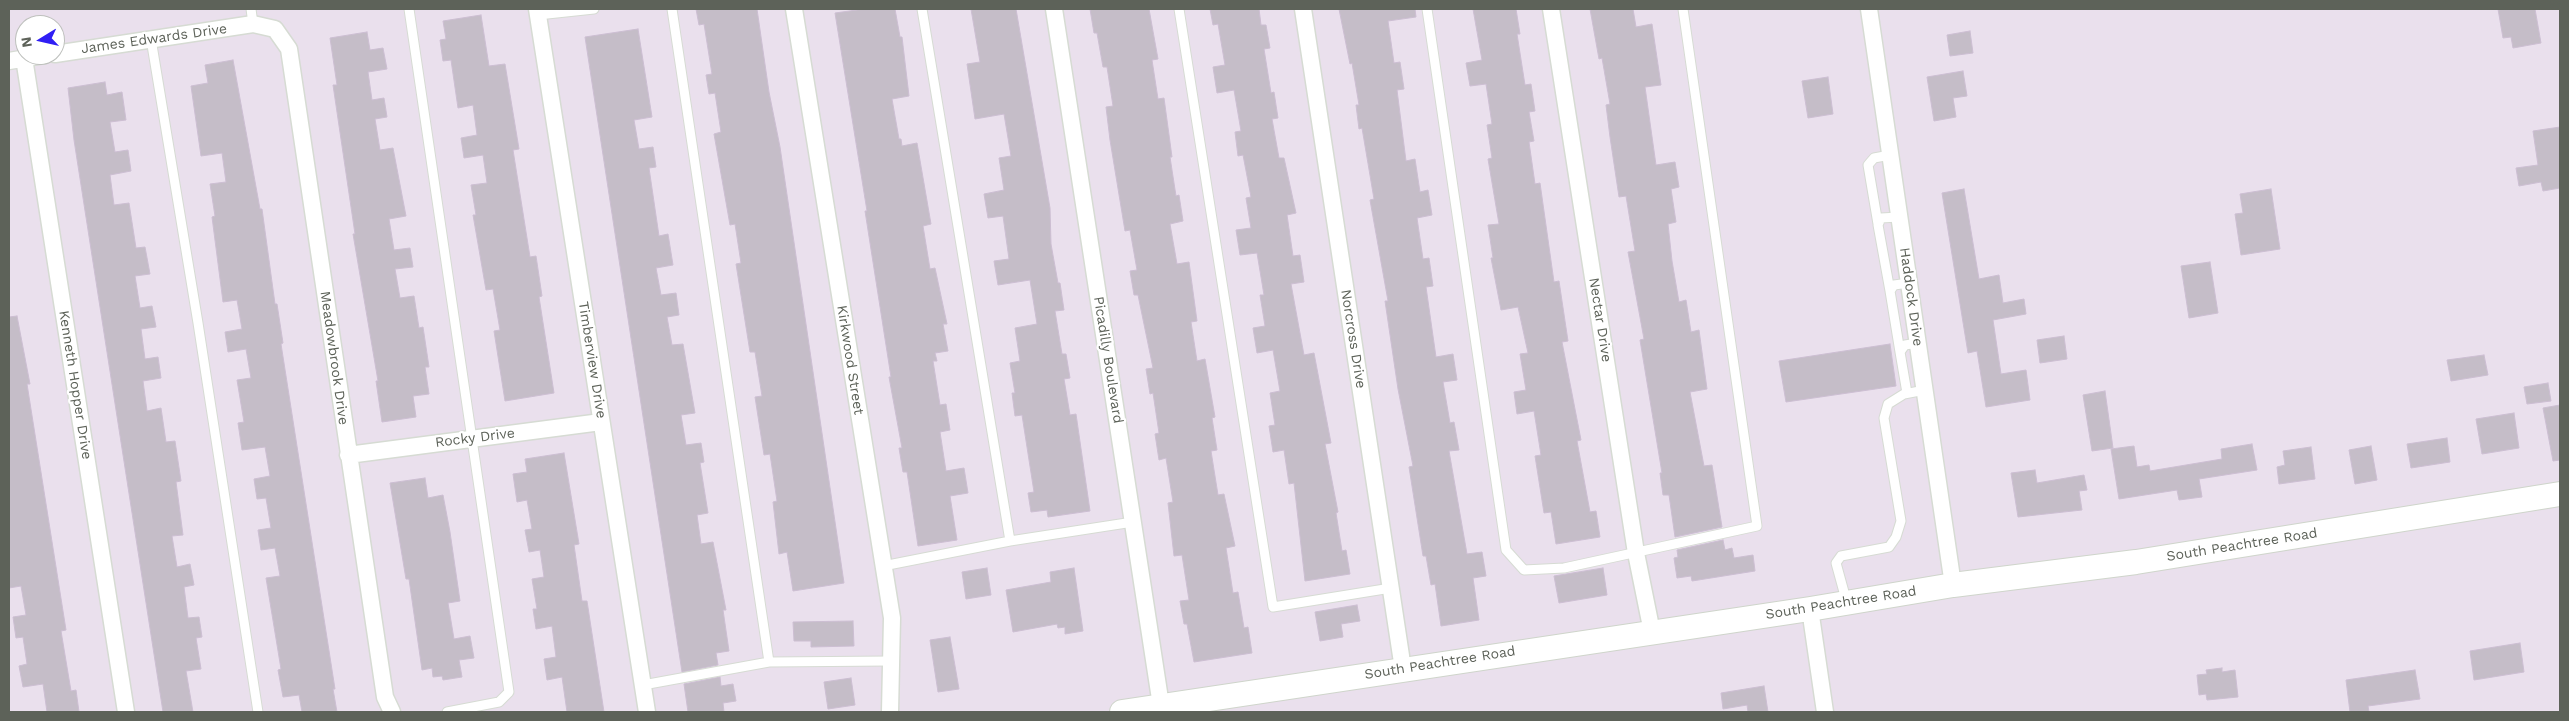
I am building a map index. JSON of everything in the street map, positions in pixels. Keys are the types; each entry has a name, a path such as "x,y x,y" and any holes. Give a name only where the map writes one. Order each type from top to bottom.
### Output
{"main road":[{"name":"South Peachtree Road","path":"1122,712 1161,709 1403,669 1810,609 1953,585 2136,562 2560,494"}],"street":[{"name":"Kirkwood Street","path":"794,9 892,618 890,712"},
{"name":"Picadilly Boulevard","path":"1054,9 1161,709"},
{"name":"Norcross Drive","path":"1303,9 1403,669"},
{"name":"Nectar Drive","path":"1551,9 1636,554 1652,632"},
{"name":"Haddock Drive","path":"1869,9 1953,585"},
{"name":"Timberview Drive","path":"537,12 647,712"},
{"name":"James Edwards Drive","path":"65,52 151,39 252,16"},
{"name":"Meadowbrook Drive","path":"252,16 275,28 289,49 385,697 392,712"},
{"name":"Kenneth Hopper Drive","path":"17,65 126,712"},
{"name":"Rocky Drive","path":"348,455 602,422"},
{"path":"1810,609 1825,712"}],"lane":[{"path":"409,9 509,692 500,702 447,712"},
{"path":"537,12 594,9"},
{"path":"672,9 768,662"},
{"path":"922,9 1010,541"},
{"path":"1179,9 1273,607 1390,588"},
{"path":"1427,9 1506,550 1524,570 1564,568 1636,554 1757,526 1683,9"},
{"path":"151,39 198,323 258,712"},
{"path":"1890,155 1874,158 1868,165 1908,393"},
{"path":"1878,224 1881,218 1899,217"},
{"path":"1890,291 1894,285 1909,283"},
{"path":"1900,352 1904,345 1918,343"},
{"path":"1847,603 1836,563 1841,556 1889,547 1896,537 1901,521 1884,418 1888,404 1908,393 1925,390"},
{"path":"883,566 1010,541 1133,522"},
{"path":"643,685 768,662 890,661"}],"building":[{"path":"696,9 757,9 769,92 780,147 844,583 793,591 787,552 779,554 773,502 777,501 770,454 764,455 755,397 762,396 755,352 750,352 736,264 741,263 735,224 730,225 714,134 721,132 715,93 709,94 706,75 712,74 704,24 699,25"},
{"path":"864,9 895,9 900,37 902,37 909,96 892,99 902,146 917,143 931,224 923,226 930,269 935,268 947,324 943,324 948,351 935,353 937,361 933,361 940,405 946,404 950,430 940,432 946,471 964,468 968,493 950,496 957,540 918,546 907,472 903,472 899,448 902,448 889,377 891,377 865,211 867,211 835,13"},
{"path":"971,9 1016,9 1050,208 1051,244 1064,310 1055,311 1062,354 1066,354 1070,378 1064,379 1070,415 1076,414 1090,511 1048,517 1047,510 1031,512 1028,493 1034,492 1022,415 1015,416 1012,393 1015,393 1010,363 1020,361 1015,328 1037,324 1030,280 998,285 994,261 1009,259 1003,216 988,218 984,194 1004,190 999,158 1011,156 1004,114 975,119 967,64 980,62"},
{"path":"1090,9 1149,9 1158,59 1152,60 1158,99 1164,98 1176,196 1179,195 1183,221 1170,224 1177,264 1189,262 1197,321 1191,322 1197,361 1205,359 1215,417 1212,418 1217,450 1211,451 1218,495 1224,494 1235,546 1226,548 1233,593 1238,592 1244,628 1248,627 1252,653 1194,662 1187,624 1184,624 1180,601 1189,600 1182,555 1174,556 1168,503 1173,502 1166,458 1159,460 1155,434 1159,433 1153,393 1150,394 1146,369 1153,368 1138,295 1134,295 1130,271 1137,270 1130,230 1125,231 1110,140 1106,107 1113,106 1107,67 1103,67 1097,33 1094,33"},
{"path":"1210,9 1259,9 1261,25 1266,25 1270,48 1264,49 1271,93 1274,92 1278,118 1272,119 1279,158 1284,158 1296,213 1287,215 1293,256 1300,255 1304,282 1291,284 1304,355 1314,353 1331,443 1325,444 1338,512 1336,513 1342,551 1346,550 1350,574 1305,581 1294,483 1289,484 1284,450 1273,452 1269,426 1275,425 1270,393 1280,391 1273,350 1257,353 1253,328 1265,326 1260,295 1264,295 1257,253 1240,255 1236,230 1251,228 1246,198 1251,197 1243,155 1238,156 1235,132 1241,131 1234,90 1217,93 1213,67 1225,65 1218,24 1213,25"},
{"path":"1339,9 1415,9 1416,17 1388,21 1394,63 1400,62 1404,89 1397,90 1406,161 1415,159 1420,192 1428,190 1432,215 1417,218 1423,259 1429,258 1433,286 1426,287 1436,357 1453,354 1457,380 1443,382 1450,423 1454,422 1459,450 1449,451 1467,554 1482,552 1486,576 1473,578 1479,620 1441,626 1435,584 1431,585 1426,556 1423,556 1409,467 1413,466 1398,389 1385,301 1388,301 1370,200 1374,199 1362,128 1359,129 1356,105 1359,105 1352,63 1350,64"},
{"path":"1473,9 1516,9 1520,34 1517,34 1525,85 1531,84 1535,111 1529,112 1534,141 1529,142 1535,184 1540,183 1554,282 1559,281 1568,341 1562,342 1581,440 1577,441 1590,512 1596,511 1600,537 1556,544 1551,512 1544,513 1535,456 1541,455 1534,411 1517,414 1514,392 1526,390 1520,354 1528,353 1518,307 1501,310 1491,258 1493,258 1488,225 1499,224 1488,159 1492,158 1487,125 1492,124 1486,84 1470,86 1466,63 1482,60"},
{"path":"1590,9 1633,9 1636,27 1652,24 1661,85 1645,87 1656,165 1675,162 1679,187 1671,189 1676,222 1668,224 1672,261 1679,302 1686,300 1691,332 1699,330 1707,389 1690,392 1704,466 1712,465 1722,527 1675,537 1669,495 1663,495 1660,473 1662,473 1640,340 1644,339 1628,252 1635,251 1626,196 1619,197 1606,105 1610,104 1602,58 1599,59"},
{"path":"2498,9 2535,9 2541,43 2513,48 2511,37 2503,38"},
{"path":"481,15 489,66 505,64 519,149 513,150 530,257 536,256 542,296 539,297 554,393 505,401 494,331 500,330 493,289 486,290 473,215 476,215 471,185 487,183 483,155 464,158 461,138 477,135 473,105 458,108 451,60 443,61 440,40 446,39 443,21"},
{"path":"638,29 652,117 634,120 639,149 653,147 656,167 649,168 659,236 668,234 673,265 656,268 661,295 676,293 679,315 667,317 672,345 683,344 695,413 681,415 686,445 701,443 704,462 700,463 708,513 697,515 701,544 713,542 726,610 723,610 729,651 716,653 718,665 682,672 585,37"},
{"path":"1970,31 1973,53 1950,56 1947,35"},
{"path":"367,32 370,50 383,48 387,69 368,72 372,100 384,98 387,117 375,119 380,150 393,148 406,216 389,219 394,250 410,248 413,267 395,269 400,298 414,296 419,328 423,327 429,367 425,367 429,394 413,396 416,417 382,422 376,381 378,381 353,234 355,234 333,85 337,85 330,38"},
{"path":"233,60 260,209 262,209 337,712 302,712 299,695 283,697 278,670 281,669 266,578 280,576 275,548 261,550 258,530 271,528 266,498 257,499 254,479 270,476 265,447 242,450 238,423 244,422 237,380 251,378 246,349 228,352 225,332 242,329 237,300 223,302 212,217 215,216 210,184 226,182 222,153 201,156 191,86 208,83 205,65"},
{"path":"1963,71 1967,96 1953,98 1956,117 1934,121 1927,77"},
{"path":"1828,77 1833,114 1808,118 1802,81"},
{"path":"105,82 107,95 122,92 126,120 110,122 115,152 128,150 131,171 110,175 114,205 129,203 136,248 145,247 150,274 135,276 140,308 152,306 156,327 141,329 145,359 158,357 161,378 143,381 147,411 161,408 166,442 175,441 181,481 176,482 183,535 172,536 177,567 190,564 194,585 184,587 188,618 199,617 202,637 196,638 201,669 186,671 193,712 163,712 74,140 68,88"},
{"path":"2560,127 2560,188 2543,191 2541,182 2519,186 2516,168 2538,165 2533,131"},
{"path":"1964,189 1979,279 1999,275 2003,303 2024,299 2026,314 1993,320 2001,374 2026,370 2030,400 1986,407 1977,351 1968,353 1942,193"},
{"path":"2271,189 2280,249 2241,255 2235,214 2243,213 2240,194"},
{"path":"2210,262 2218,313 2189,318 2181,266"},
{"path":"17,316 30,384 27,384 66,630 61,631 71,691 76,690 79,712 47,712 43,684 23,687 19,666 27,664 23,637 16,638 13,617 26,615 21,586 9,588 9,317"},
{"path":"2064,336 2067,359 2040,363 2037,340"},
{"path":"1890,344 1896,386 1786,402 1779,361"},
{"path":"2484,355 2488,375 2451,381 2447,360"},
{"path":"2548,383 2551,401 2527,404 2524,387"},
{"path":"2105,391 2113,448 2092,451 2083,395"},
{"path":"2560,405 2560,460 2553,461 2543,408"},
{"path":"2514,413 2519,448 2482,454 2476,419"},
{"path":"2447,438 2450,462 2411,468 2407,444"},
{"path":"2252,444 2257,470 2199,479 2202,497 2179,500 2177,490 2119,499 2111,449 2134,446 2137,467 2149,465 2150,471 2222,459 2221,449"},
{"path":"2371,446 2377,480 2355,484 2349,450"},
{"path":"2311,447 2315,479 2279,484 2277,467 2285,465 2283,451"},
{"path":"564,453 579,544 574,545 582,601 587,601 604,712 567,712 562,677 547,680 544,659 556,657 552,626 536,629 533,609 537,609 532,579 544,577 540,550 529,552 525,530 532,529 527,500 517,502 513,474 527,472 525,459"},
{"path":"2035,470 2037,483 2084,475 2087,490 2079,491 2082,510 2018,517 2011,473"},
{"path":"425,478 428,498 443,495 450,532 460,601 448,603 454,639 470,636 474,658 459,660 462,677 443,680 442,676 433,677 432,668 422,670 409,579 406,579 390,483"},
{"path":"1723,540 1725,550 1732,548 1734,558 1753,555 1755,571 1692,581 1691,576 1677,578 1674,558 1678,557 1677,550"},
{"path":"987,568 991,595 966,599 962,572"},
{"path":"1074,568 1083,631 1065,634 1065,627 1058,628 1057,624 1013,632 1006,590 1051,582 1050,572"},
{"path":"1603,568 1607,595 1559,603 1554,576"},
{"path":"1357,605 1360,621 1341,624 1343,637 1320,641 1315,612"},
{"path":"853,621 854,646 811,647 811,641 794,641 793,622"},
{"path":"950,637 959,689 938,692 930,640"},
{"path":"2520,643 2524,672 2474,680 2470,651"},
{"path":"2222,668 2222,672 2235,670 2238,697 2207,700 2206,694 2199,695 2197,675 2207,674 2206,670"},
{"path":"2415,670 2420,699 2368,706 2369,712 2350,712 2346,680"},
{"path":"720,677 721,686 733,684 736,701 723,703 724,712 688,712 684,684"},
{"path":"851,678 855,705 828,709 824,682"},
{"path":"1764,686 1768,712 1748,712 1747,705 1723,709 1721,693"}]}
